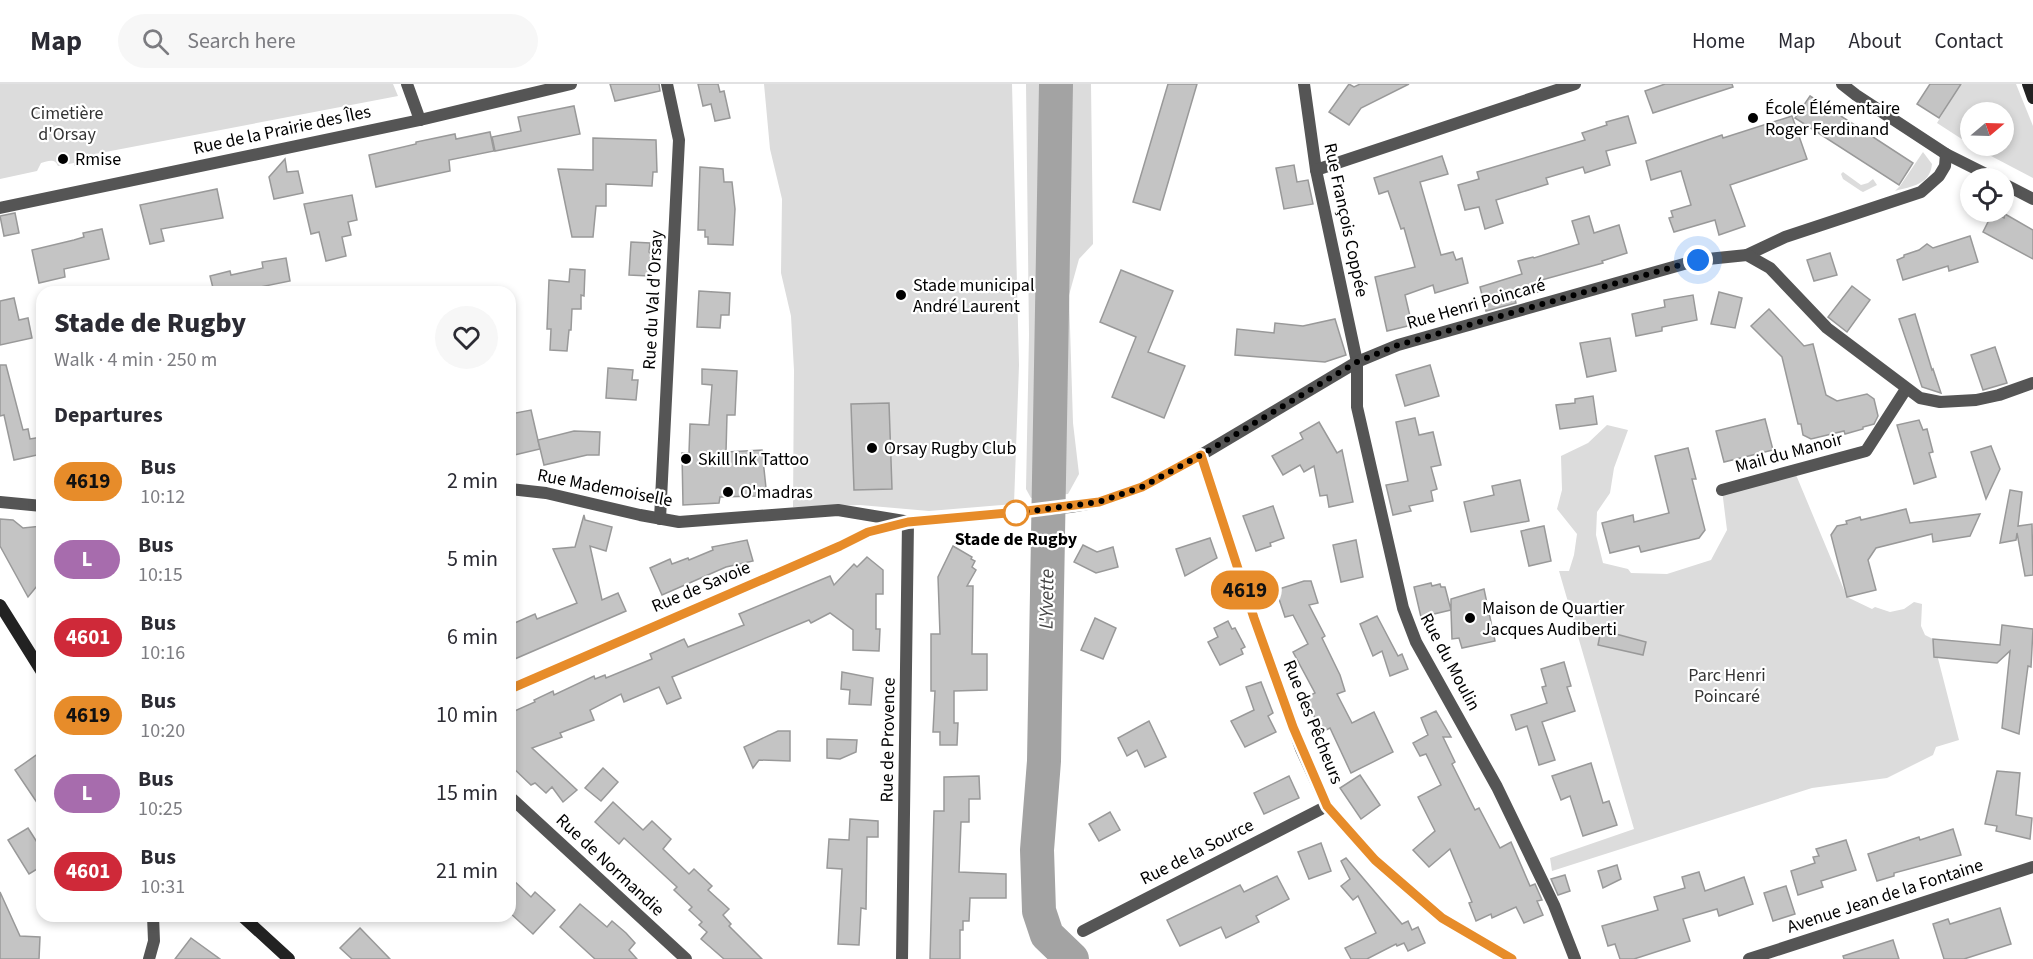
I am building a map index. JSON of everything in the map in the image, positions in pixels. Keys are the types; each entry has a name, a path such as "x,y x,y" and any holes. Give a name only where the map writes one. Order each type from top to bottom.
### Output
{"main road":[{"path":"2028,84 2033,98"},
{"path":"0,605 36,662"},
{"path":"249,922 289,959"}],"street":[{"path":"407,84 420,120"},
{"name":"Rue de la Prairie des Îles","path":"0,208 420,120 571,84"},
{"name":"Rue du Val d'Orsay","path":"660,519 679,140 667,84"},
{"name":"Rue François Coppée","path":"1304,84 1316,170 1357,362"},
{"path":"1316,170 1575,84"},
{"path":"1842,84 1946,154 1974,168"},
{"name":"Rue Henri Poincaré","path":"908,522 1070,507 1099,502 1142,487 1201,455 1357,362 1398,345 1698,260 1747,255 1785,237 1921,192 1939,176 1945,166 1946,154"},
{"path":"2014,190 2033,200"},
{"path":"1747,255 1770,268 1827,328 1920,398 1940,402 1976,400 2033,383"},
{"name":"Rue du Moulin","path":"1357,362 1357,407 1402,608 1416,642 1443,687 1511,816 1554,905 1575,959"},
{"name":"Mail du Manoir","path":"1722,490 1866,451 1906,389"},
{"name":"Rue des Pêcheurs","path":"1201,455 1254,618 1293,727 1327,806 1375,860 1442,918 1512,959"},
{"name":"Rue Mademoiselle","path":"516,490 546,493 679,522 838,510 908,522"},
{"path":"0,502 36,505"},
{"name":"Rue de Savoie","path":"516,686 868,532 908,522"},
{"name":"Rue de Provence","path":"902,959 908,522"},
{"name":"Rue de Normandie","path":"516,803 686,959"},
{"name":"Rue de la Source","path":"1083,931 1327,806"},
{"name":"Avenue Jean de la Fontaine","path":"1749,959 2033,867"},
{"path":"149,959 154,941 153,922"}],"green space":[{"name":"Cimetière d'Orsay","path":"0,84 393,84 398,96 95,154 96,161 74,166 74,163 58,166 55,162 49,161 41,163 37,171 0,179"},
{"name":"Stade municipal André Laurent","path":"764,84 1012,84 1019,365 1014,504 929,511 860,505 793,507 794,370 791,316 781,273 782,199 770,149"},
{"path":"1026,84 1091,84 1093,244 1079,259 1069,295 1073,423 1079,474 1068,494 1031,498 1026,489 1029,335"},
{"path":"2016,84 2033,126 2033,178 1991,156 2014,156 2014,102 1960,102 1960,138 1937,123 1960,85"},
{"path":"1923,152 1932,164 1928,176 1919,184 1895,191 1900,186"},
{"path":"1843,172 1861,185 1873,179 1877,185 1863,192 1843,179 1841,174"},
{"name":"Parc Henri Poincaré","path":"1607,425 1628,430 1614,468 1610,493 1597,512 1596,535 1603,563 1628,569 1631,573 1667,574 1711,560 1727,530 1722,490 1794,470 1847,597 1872,609 1875,607 1890,612 1904,609 1914,602 1922,604 1921,626 1925,635 1933,639 1959,740 1936,747 1933,755 1887,778 1812,788 1552,871 1550,858 1634,829 1559,571 1569,571 1577,534 1557,509 1562,490 1561,456 1588,443"}],"building":[{"path":"610,84 659,84 660,91 615,101"},
{"path":"698,84 718,84 720,92 724,91 730,118 715,121 711,104 703,106"},
{"path":"1168,84 1197,84 1160,210 1133,202"},
{"path":"1349,84 1354,87 1360,84 1409,84 1361,108 1349,125 1329,112"},
{"path":"1665,84 1732,84 1733,87 1653,113 1645,91"},
{"path":"1930,84 1961,84 1939,118 1917,104"},
{"path":"1810,96 1913,163 1899,185 1795,118"},
{"path":"574,106 580,134 495,151 492,137 521,131 518,117"},
{"path":"1628,116 1636,143 1606,151 1610,165 1585,173 1583,167 1546,178 1548,184 1496,200 1503,223 1485,229 1479,207 1465,210 1458,185 1479,179 1477,172 1585,140 1582,133 1607,125 1606,122"},
{"path":"1792,116 1807,159 1730,185 1745,226 1719,235 1715,220 1674,232 1669,218 1673,217 1671,211 1691,205 1681,171 1651,180 1646,161 1722,135 1723,138"},
{"path":"490,132 494,151 449,160 450,171 376,187 369,155 455,134 456,139"},
{"path":"593,138 656,140 657,172 653,172 652,186 606,184 606,206 596,206 593,237 572,237 558,169 593,170"},
{"path":"1442,156 1448,174 1420,182 1441,255 1453,252 1456,260 1462,258 1468,283 1435,293 1433,285 1405,295 1412,325 1387,331 1375,277 1415,267 1404,228 1401,229 1388,191 1379,194 1374,178"},
{"path":"285,159 287,172 298,171 303,193 274,199 269,177"},
{"path":"1294,165 1297,182 1308,180 1313,204 1284,209 1276,168"},
{"path":"700,167 723,169 724,182 732,182 735,209 733,245 708,244 705,230 698,230"},
{"path":"217,189 223,218 161,229 164,241 150,244 140,205"},
{"path":"352,195 357,220 348,222 351,235 342,237 346,256 326,261 319,232 311,234 304,204"},
{"path":"15,213 19,233 4,236 0,216"},
{"path":"1589,216 1594,233 1619,225 1627,253 1602,261 1603,263 1538,281 1541,291 1515,299 1516,303 1486,311 1480,287 1522,274 1518,261 1579,244 1572,221"},
{"path":"2014,219 2033,230 2033,259 1983,232 1988,222 2014,222"},
{"path":"102,229 109,259 64,269 65,277 39,283 32,250 84,237 83,233"},
{"path":"1970,236 1978,262 1949,271 1948,266 1903,280 1897,260 1904,255 1919,250 1927,244 1933,248"},
{"path":"631,242 650,243 649,276 629,275"},
{"path":"1830,253 1837,275 1814,281 1807,260"},
{"path":"286,258 290,281 265,286 212,286 210,276 230,271 231,275 263,268 262,262"},
{"path":"570,269 585,270 581,309 572,309 567,351 550,350 551,329 547,329 549,280 569,282"},
{"path":"1121,270 1173,291 1148,352 1185,366 1164,418 1112,397 1136,337 1100,322"},
{"path":"1852,286 1870,300 1847,332 1828,317"},
{"path":"699,291 730,293 729,315 721,315 720,328 697,327"},
{"path":"1719,292 1742,298 1735,328 1711,324"},
{"path":"1693,295 1697,320 1662,327 1662,331 1636,336 1632,314 1665,307 1664,300"},
{"path":"14,298 19,320 28,318 32,338 0,345 0,301"},
{"path":"1769,309 1804,346 1813,344 1826,395 1837,401 1867,394 1874,399 1878,416 1874,424 1845,434 1844,431 1811,439 1803,435 1801,424 1798,424 1782,357 1751,326"},
{"path":"1915,314 1941,393 1922,387 1899,319"},
{"path":"1335,319 1346,355 1325,362 1235,355 1237,329 1274,333 1275,323 1303,326"},
{"path":"1610,338 1616,371 1587,377 1580,343"},
{"path":"1995,347 2007,383 1983,390 1971,355"},
{"path":"0,365 6,365 23,430 28,429 30,439 36,438 36,455 14,460 4,415 0,416"},
{"path":"1430,365 1439,396 1405,406 1396,375"},
{"path":"608,368 633,370 632,380 638,380 636,400 606,398"},
{"path":"702,369 737,371 735,415 727,415 726,452 762,450 766,488 756,489 756,496 720,497 719,503 683,505 682,453 689,453 690,424 709,425 712,385 702,384"},
{"path":"1593,396 1597,424 1560,429 1556,405 1575,403 1575,399"},
{"name":"Orsay Rugby Club","path":"889,403 892,489 854,490 851,404"},
{"path":"531,410 540,449 516,455 516,413"},
{"path":"1415,418 1419,435 1433,432 1441,465 1431,467 1437,489 1431,491 1433,501 1409,506 1411,511 1393,515 1386,485 1408,481 1396,422"},
{"path":"1765,419 1773,450 1724,462 1716,431"},
{"path":"1919,420 1923,430 1927,429 1933,452 1929,453 1936,477 1914,484 1897,425"},
{"path":"1319,422 1337,453 1342,450 1353,502 1329,507 1327,495 1320,496 1314,466 1304,472 1300,465 1283,475 1272,456 1303,439 1300,433"},
{"path":"574,431 600,432 599,455 587,455 544,465 538,440"},
{"path":"1991,446 2000,469 1986,499 1971,452"},
{"path":"1688,448 1696,479 1692,479 1705,530 1699,538 1641,552 1639,546 1610,553 1602,523 1633,515 1634,522 1669,513 1655,456"},
{"path":"1520,480 1529,521 1471,532 1464,502 1494,495 1492,486"},
{"path":"2010,490 2022,492 2018,526 2032,524 2033,575 2025,576 2017,533 2016,540 2000,543"},
{"path":"1273,506 1284,538 1256,551 1243,516"},
{"path":"1906,509 1910,523 1980,514 1970,536 1933,542 1932,534 1876,548 1868,560 1876,590 1847,597 1831,535 1837,526 1860,517 1861,520"},
{"path":"584,515 585,520 612,527 606,551 590,546 602,600 618,593 626,611 516,658 516,622 535,614 537,619 577,603 553,549 575,547"},
{"path":"0,519 13,520 23,528 36,527 36,587 28,597 0,546"},
{"path":"1544,526 1551,561 1529,566 1521,531"},
{"path":"1210,538 1217,558 1185,576 1176,549"},
{"path":"747,540 753,561 726,567 662,595 650,568 670,559 672,564 688,558 689,560 713,550 712,547"},
{"path":"1356,540 1363,577 1341,582 1333,545"},
{"path":"1083,545 1097,552 1113,547 1118,567 1096,573 1074,562"},
{"path":"953,546 975,561 972,567 976,570 967,586 973,586 972,654 987,654 987,690 954,691 954,723 958,723 957,745 940,745 940,732 933,732 935,691 931,691 931,634 940,634 938,577"},
{"path":"867,557 883,570 883,594 876,594 876,629 880,629 879,651 853,650 853,630 830,613 811,623 809,620 672,677 681,698 667,704 659,687 624,702 621,694 590,710 594,720 560,733 562,737 532,748 577,790 563,802 552,787 546,793 535,783 531,785 516,771 516,710 553,691 554,695 594,676 595,679 605,675 606,678 652,659 650,654 684,639 688,647 744,625 739,614 830,576 834,585 854,564 857,567"},
{"path":"1311,581 1318,603 1309,605 1325,636 1322,638 1340,675 1345,691 1337,694 1352,723 1374,712 1393,752 1351,773 1330,728 1322,732 1305,698 1315,693 1293,652 1308,644 1293,615 1285,617 1276,590"},
{"path":"1431,583 1432,586 1440,584 1441,587 1445,587 1451,610 1421,617 1414,587"},
{"name":"Maison de Quartier Jacques Audiberti","path":"1484,589 1495,641 1462,648 1459,638 1452,639 1451,599"},
{"path":"1377,616 1398,656 1402,654 1408,669 1390,676 1382,651 1373,656 1360,624"},
{"path":"1095,618 1116,628 1103,659 1081,650"},
{"path":"1228,621 1232,629 1235,628 1245,647 1241,649 1243,654 1220,665 1208,642 1218,637 1214,628"},
{"path":"2002,625 2033,629 2031,667 2028,666 2019,734 2002,728 2010,651 1997,663 1934,657 1933,639 2000,645"},
{"path":"1601,630 1646,642 1643,655 1598,645"},
{"path":"1564,662 1571,686 1567,687 1575,711 1542,722 1555,760 1539,765 1527,726 1516,730 1511,715 1547,703 1542,687 1546,686 1541,669"},
{"path":"842,672 873,678 871,705 849,704 850,690 841,689"},
{"path":"1261,682 1273,713 1268,716 1276,732 1245,747 1231,721 1254,710 1246,687"},
{"path":"1436,711 1451,737 1443,737 1455,762 1452,764 1475,810 1479,808 1500,848 1511,842 1530,886 1535,884 1542,900 1537,901 1543,915 1524,923 1516,907 1492,918 1491,914 1476,921 1469,903 1472,902 1450,849 1429,867 1413,850 1435,831 1418,797 1441,785 1426,754 1420,756 1413,743 1428,735 1421,718"},
{"path":"1149,721 1166,757 1145,767 1137,750 1127,756 1118,738"},
{"path":"778,731 790,731 790,761 759,760 753,768 744,747"},
{"path":"827,739 857,740 856,752 840,759 827,758"},
{"path":"36,755 36,801 15,770"},
{"path":"1591,763 1603,803 1609,801 1617,825 1583,836 1570,796 1561,800 1552,776"},
{"path":"603,768 618,782 601,801 585,788"},
{"path":"1997,771 2020,773 2016,815 2032,818 2030,839 1996,831 1997,826 1985,824"},
{"path":"1360,775 1380,805 1361,819 1340,788"},
{"path":"979,776 980,799 969,799 969,822 961,822 959,872 1006,874 1006,898 970,898 969,921 963,921 963,930 960,930 960,959 930,959 934,811 944,811 944,777"},
{"path":"1289,776 1299,798 1264,814 1254,793"},
{"path":"613,802 643,830 652,821 671,839 663,849 689,874 694,869 712,886 708,890 729,909 723,915 731,924 729,926 762,959 724,959 701,939 707,932 699,925 702,922 689,910 692,907 674,890 677,887 624,838 619,844 595,822"},
{"path":"1110,812 1120,830 1099,841 1089,824"},
{"path":"850,819 878,821 878,837 867,837 866,909 861,908 859,945 838,944 842,869 827,868 829,839 849,840"},
{"path":"28,828 36,841 36,870 29,874 8,840"},
{"path":"1953,829 1961,855 1894,873 1894,876 1877,881 1868,854 1919,837 1920,840"},
{"path":"1846,840 1856,870 1821,881 1823,887 1798,895 1791,871 1815,863 1813,857 1819,856 1816,849"},
{"path":"1321,843 1331,871 1309,879 1298,852"},
{"path":"1346,858 1402,924 1408,921 1412,930 1418,927 1425,943 1408,951 1404,943 1397,946 1396,944 1367,959 1351,959 1345,948 1376,933 1358,896 1353,900 1341,886 1350,879 1341,861"},
{"path":"1617,865 1621,879 1603,888 1598,871"},
{"path":"1699,872 1705,891 1744,877 1753,904 1719,916 1717,909 1683,919 1690,941 1634,959 1620,959 1615,944 1608,946 1602,926 1658,910 1654,897 1685,888 1682,877"},
{"path":"1565,875 1570,891 1558,895 1551,879"},
{"path":"1277,876 1289,899 1256,916 1259,922 1226,938 1221,927 1180,946 1167,920 1240,885 1244,892"},
{"path":"516,883 531,897 535,892 555,910 533,934 516,918"},
{"path":"1786,886 1795,914 1773,921 1764,893"},
{"path":"0,892 20,936 40,937 39,959 0,959"},
{"path":"580,904 607,927 612,921 626,933 635,943 629,950 637,959 595,959 560,927"},
{"path":"2000,908 2011,944 1964,959 1944,959 1933,924 1948,919 1950,924"},
{"path":"360,928 390,959 352,959 340,948"},
{"path":"191,938 220,959 175,959"},
{"path":"1893,940 1899,959 1844,959 1843,956"}],"waterway":[{"name":"L'Yvette","path":"1056,84 1044,761 1037,850 1039,911 1047,935 1072,959"}],"bus line":[{"name":"4619","path":"516,686 868,532 908,522 1070,507 1099,502 1142,487 1201,455 1254,618 1293,727 1327,806 1375,860 1442,918 1512,959"}],"place":[{"name":"École Élémentaire Roger Ferdinand","path":"1753,118"},
{"name":"Rmise","path":"63,159"},
{"name":"Stade municipal André Laurent","path":"901,295"},
{"name":"Orsay Rugby Club","path":"872,448"},
{"name":"Skill Ink Tattoo","path":"686,459"},
{"name":"O'madras","path":"728,492"},
{"name":"Stade de Rugby","path":"1016,513"},
{"name":"Maison de Quartier Jacques Audiberti","path":"1470,618"}],"route":[{"path":"1016,513 1099,502 1142,487 1201,455 1357,362 1398,345 1698,260"}]}
